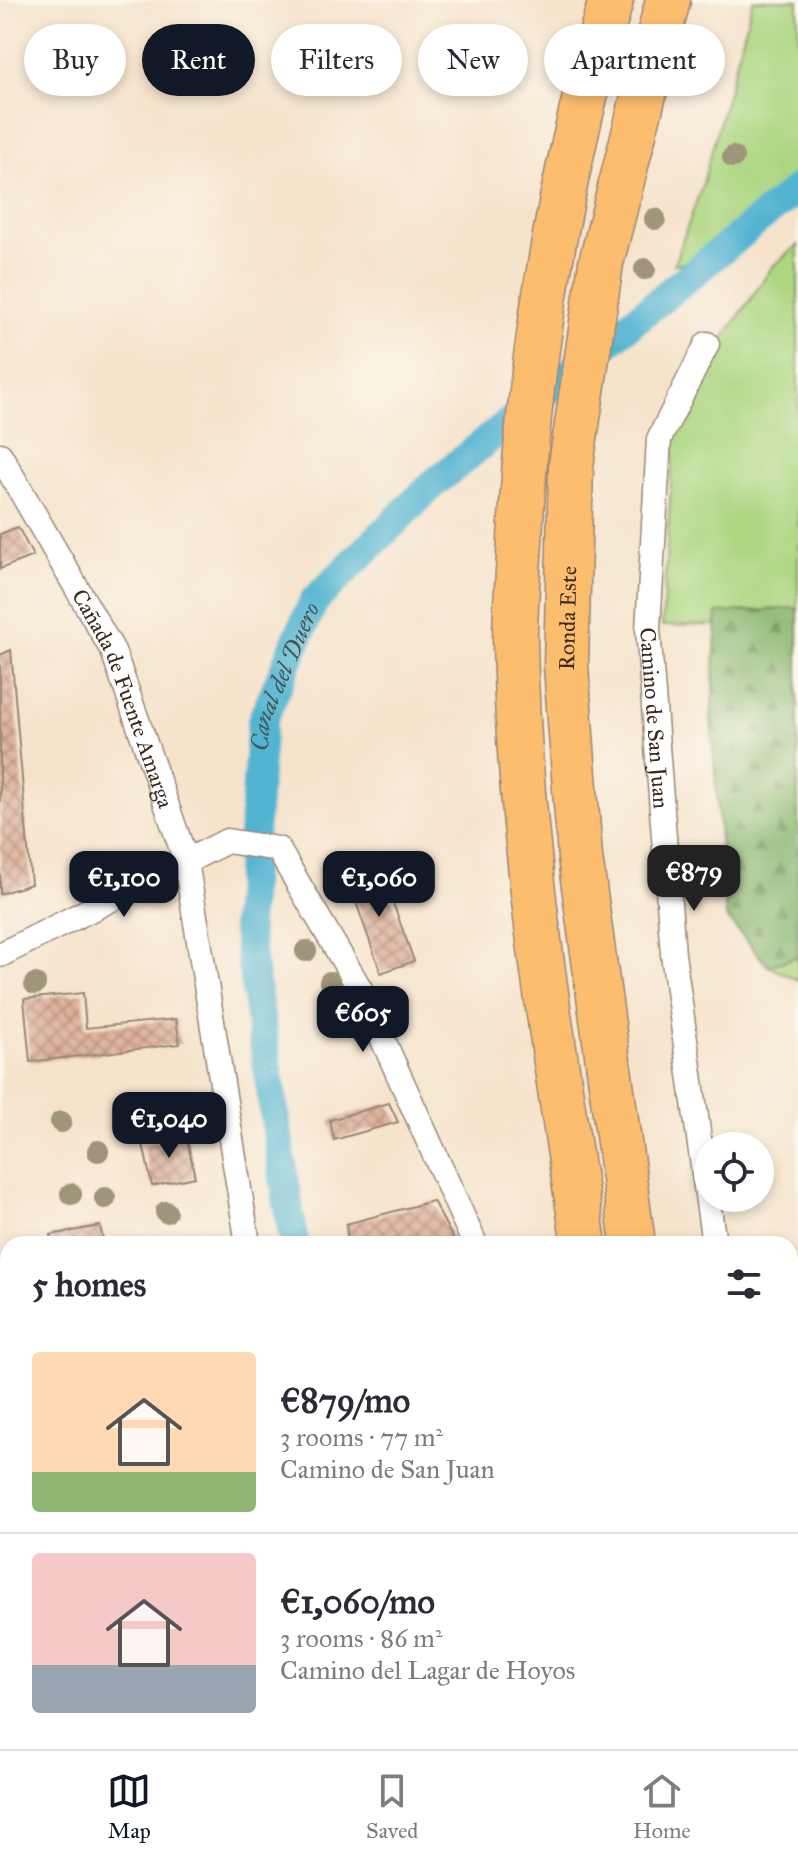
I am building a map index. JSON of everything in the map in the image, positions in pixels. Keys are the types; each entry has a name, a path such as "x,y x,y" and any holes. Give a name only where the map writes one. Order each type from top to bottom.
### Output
{"highway":[{"path":"583,1236 546,994 527,829 515,640 523,467 551,247 584,95 611,0"},
{"name":"Ronda Este","path":"632,1236 580,857 566,666 571,465 592,307 624,164 668,0"}],"street":[{"name":"Camino de San Juan","path":"707,344 659,439 648,629 673,954 713,1236"},
{"name":"Cañada de Fuente Amarga","path":"0,455 113,651 186,861 247,1236"},
{"path":"0,955 227,841 278,849 360,989 471,1236"}],"green space":[{"path":"753,0 798,0 798,178 722,244 689,262 674,264 703,183"},
{"path":"798,245 798,608 718,613 716,625 662,626 674,436 722,341 773,266"},
{"path":"798,608 798,956 768,966 726,917 711,722 717,613"},
{"path":"798,956 798,980 768,966"}],"building":[{"path":"18,527 33,556 0,569 0,534"},
{"path":"11,650 31,884 0,894 0,655"},
{"path":"370,861 384,898 390,895 414,961 381,973 345,871"},
{"path":"83,993 86,1028 176,1019 180,1044 30,1062 24,999"},
{"path":"389,1103 398,1122 334,1140 330,1120"},
{"path":"186,1135 195,1177 152,1186 143,1144"},
{"path":"433,1201 452,1236 347,1236 346,1224"},
{"path":"100,1226 102,1236 50,1236"}],"waterway":[{"name":"Canal del Duero","path":"293,1236 246,924 262,721 314,601 433,484 798,188"}]}
